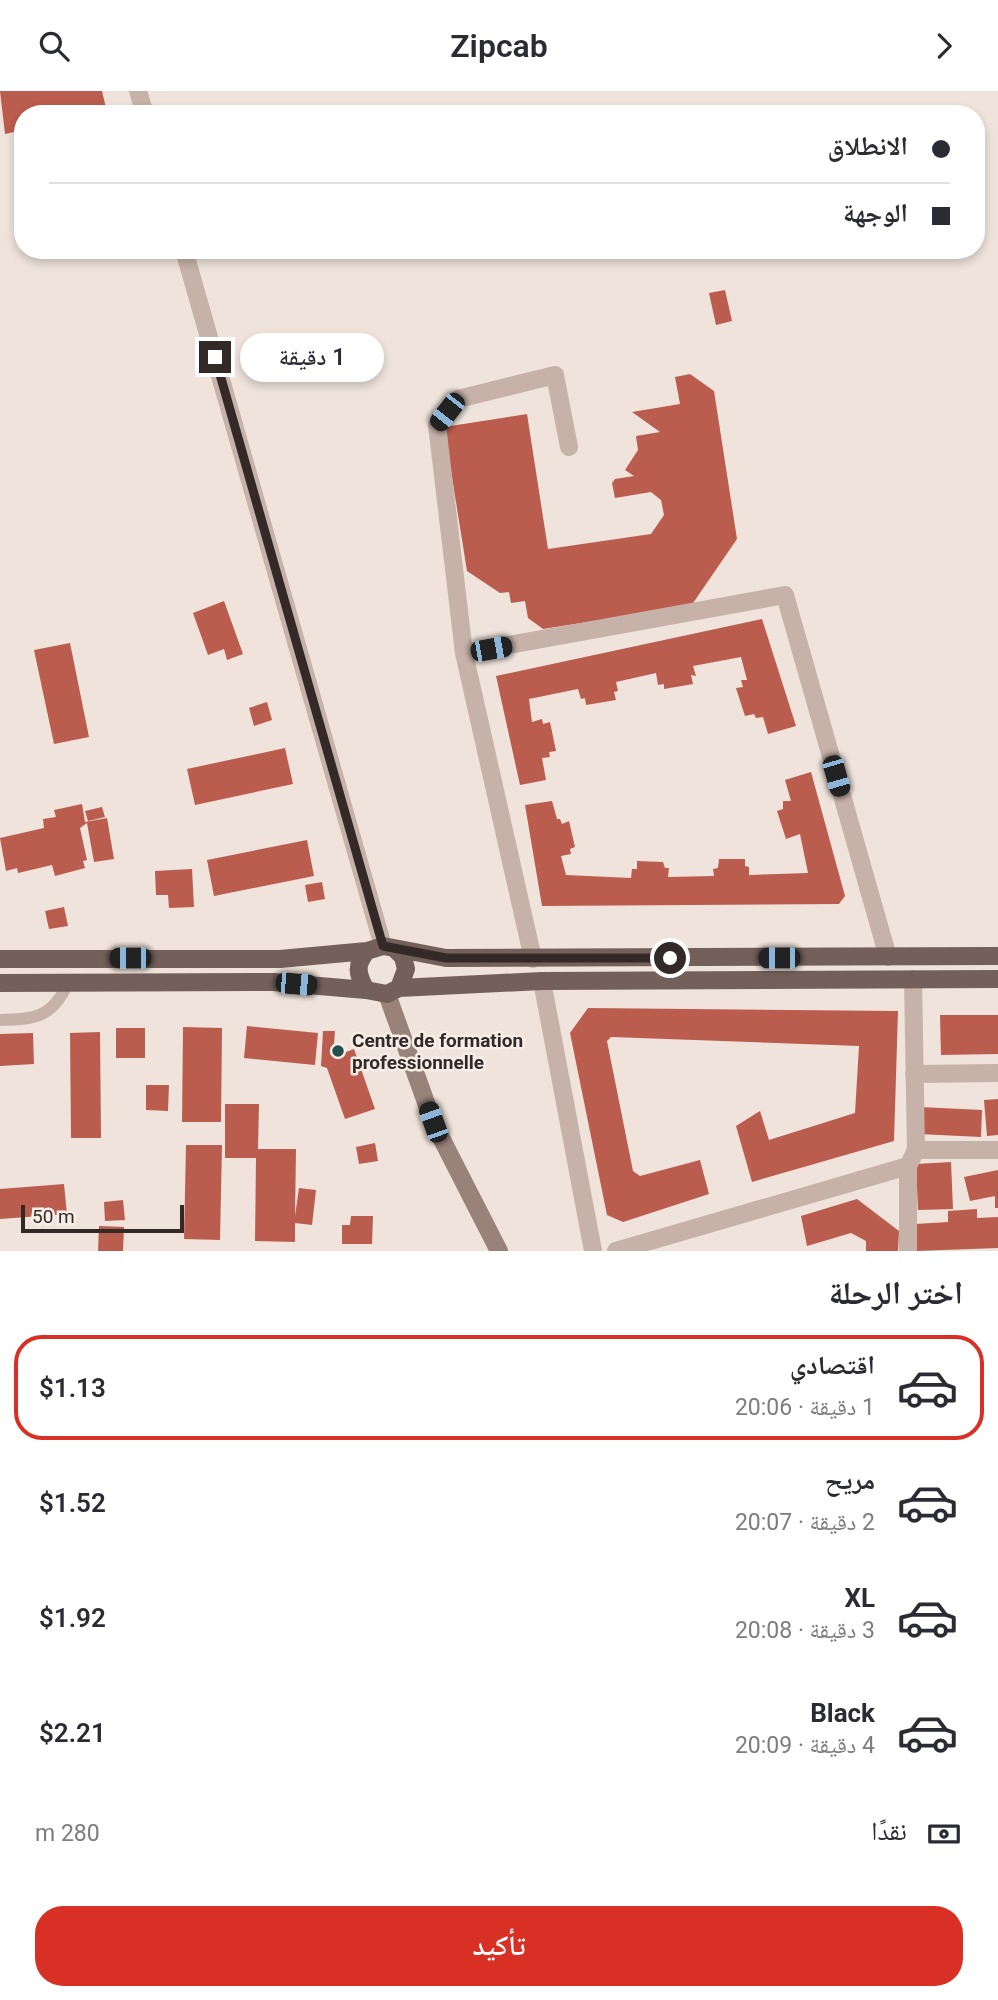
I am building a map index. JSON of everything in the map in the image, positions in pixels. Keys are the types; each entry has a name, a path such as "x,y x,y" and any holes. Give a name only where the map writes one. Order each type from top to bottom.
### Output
{"main road":[{"path":"366,990 358,977 358,965 381,948"},
{"path":"381,948 403,957 406,969 393,991 433,1122 499,1251"},
{"path":"0,958 280,959 381,948 446,958 998,956"},
{"path":"0,983 273,982 393,991 542,981 998,979"}],"street":[{"path":"187,259 381,948"},
{"path":"533,959 464,653 437,425 458,398 555,376 569,447"},
{"path":"464,653 785,595 888,957"},
{"path":"908,1251 915,1074 913,979"},
{"path":"542,981 593,1251"},
{"path":"915,1074 998,1073"},
{"path":"616,1251 912,1158 998,1150"}],"lane":[{"path":"0,1020 36,1019 59,1002 68,983"}],"building":[{"path":"0,91 102,91 105,105 14,105 14,132 5,134"},
{"path":"725,290 732,321 716,325 709,293"},
{"path":"690,374 714,391 737,539 691,606 543,629 528,618 525,601 511,603 509,592 500,593 467,571 444,427 527,414 548,549 651,534 664,515 661,500 651,492 615,498 612,483 615,479 634,476 625,470 638,450 636,436 660,432 632,412 680,404 675,377"},
{"path":"224,601 243,654 227,660 224,649 208,655 193,613"},
{"path":"762,619 796,726 768,734 763,717 756,718 754,714 745,716 736,688 743,687 741,680 747,680 741,657 693,666 696,676 691,675 693,684 664,689 664,684 658,685 656,673 616,682 616,700 586,705 585,698 581,699 578,689 529,699 532,722 542,719 543,724 550,722 556,751 549,752 550,757 542,758 546,780 520,785 496,676"},
{"path":"70,643 89,737 54,744 34,650"},
{"path":"267,702 272,720 254,726 249,708"},
{"path":"285,748 293,784 195,805 187,769"},
{"path":"811,772 845,896 839,904 542,906 525,805 552,801 557,819 560,819 562,824 569,821 575,847 570,849 571,854 561,856 566,875 631,878 632,869 637,869 637,861 663,862 665,868 669,868 668,877 714,876 713,869 718,868 719,859 745,859 749,875 808,873 800,834 786,839 777,811 783,809 783,801 791,801 785,780"},
{"path":"82,804 85,822 107,818 114,859 94,862 87,823 80,828 87,860 83,861 85,868 55,876 52,865 18,873 17,868 6,871 0,838 44,828 43,819 56,817 54,810"},
{"path":"102,807 105,817 88,821 85,811"},
{"path":"307,840 314,876 214,896 207,860"},
{"path":"192,869 194,907 169,908 168,895 156,895 155,871"},
{"path":"322,882 325,899 308,902 305,885"},
{"path":"64,907 68,926 49,929 45,911"},
{"path":"588,1008 898,1011 894,1141 752,1182 736,1126 760,1111 769,1140 855,1113 859,1046 611,1037 607,1041 633,1171 640,1176 700,1160 709,1194 623,1222 607,1215 570,1033"},
{"path":"940,1015 998,1015 998,1054 941,1055"},
{"path":"247,1026 318,1033 315,1065 244,1058"},
{"path":"183,1027 222,1028 221,1122 182,1122"},
{"path":"116,1028 145,1028 145,1058 116,1058"},
{"path":"323,1031 335,1031 333,1057 354,1049 375,1109 345,1119 327,1068 321,1066"},
{"path":"100,1032 101,1138 71,1138 70,1033"},
{"path":"33,1033 34,1064 0,1066 0,1034"},
{"path":"146,1085 169,1085 168,1111 146,1110"},
{"path":"998,1099 998,1135 987,1136 984,1100"},
{"path":"225,1104 259,1104 258,1149 296,1149 295,1216 299,1188 316,1190 312,1225 295,1223 295,1242 255,1241 256,1158 225,1158"},
{"path":"920,1107 982,1110 981,1137 919,1134"},
{"path":"375,1143 378,1161 359,1164 356,1147"},
{"path":"186,1145 222,1145 220,1240 184,1239"},
{"path":"951,1162 953,1209 918,1210 916,1164"},
{"path":"998,1170 998,1208 995,1208 995,1196 970,1201 964,1177"},
{"path":"64,1184 67,1214 0,1219 0,1189"},
{"path":"857,1199 899,1231 898,1251 866,1251 866,1241 851,1233 807,1246 801,1216"},
{"path":"123,1200 125,1220 105,1221 104,1202"},
{"path":"977,1209 977,1218 998,1217 998,1248 917,1251 915,1224 948,1222 948,1211"},
{"path":"351,1216 373,1216 372,1244 342,1244 342,1225 350,1225"},
{"path":"99,1226 124,1227 123,1251 98,1251"}],"place":[{"name":"Centre de formation professionnelle","path":"338,1051"}],"route":[{"path":"215,357 383,946 446,958 670,958"}]}
